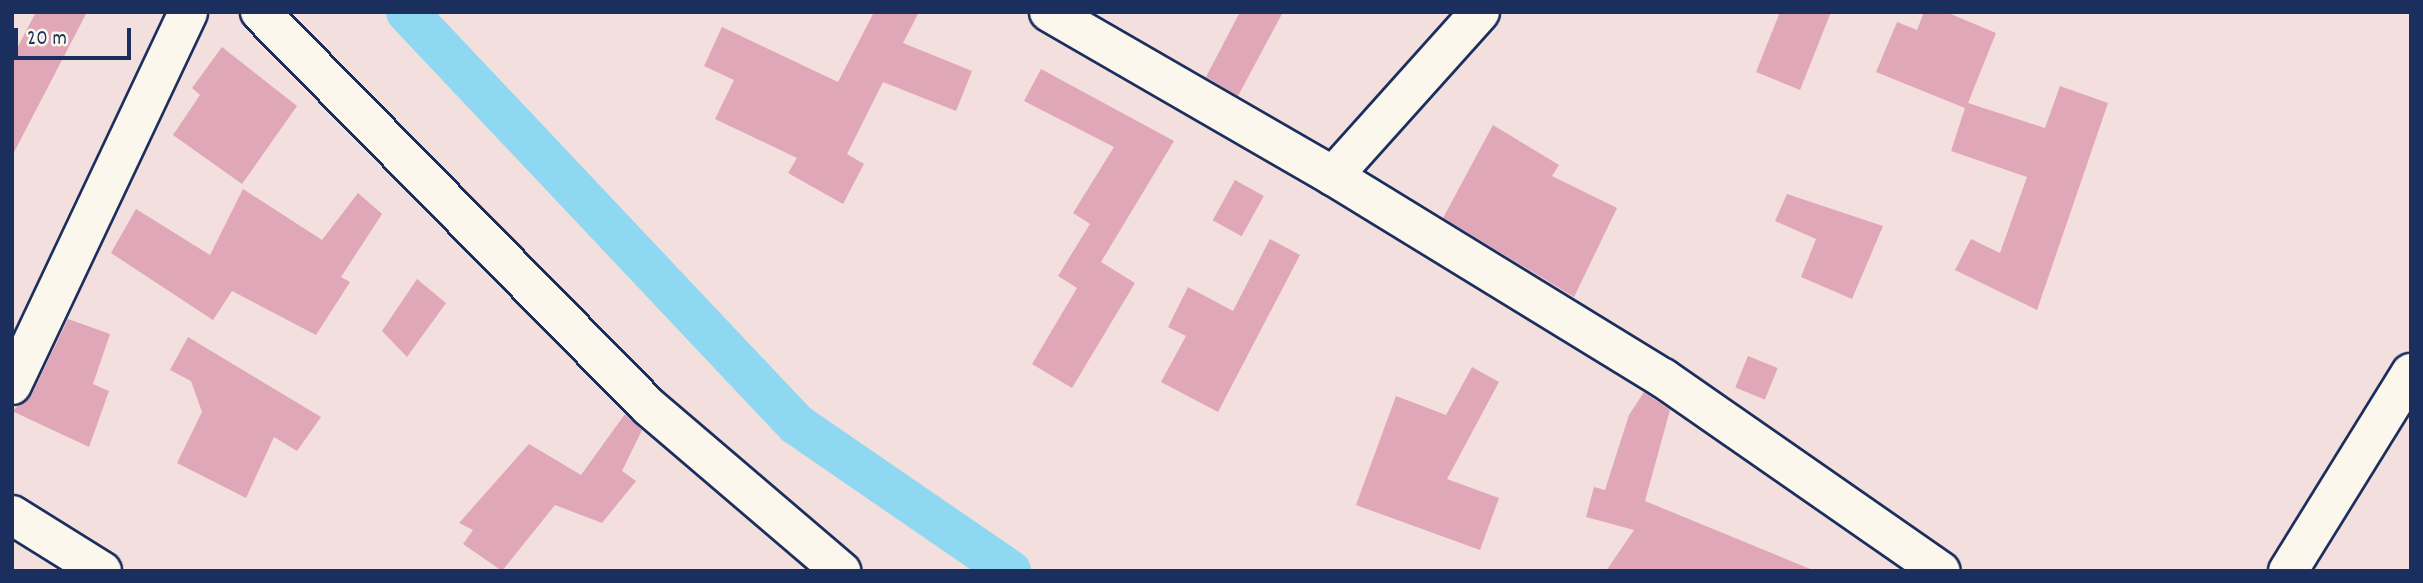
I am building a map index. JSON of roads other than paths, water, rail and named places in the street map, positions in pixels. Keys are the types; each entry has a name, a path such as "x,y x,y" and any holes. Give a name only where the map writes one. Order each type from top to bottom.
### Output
{"street":[{"path":"12,385 188,12"},
{"path":"260,12 649,407 841,571"},
{"path":"1049,12 1333,176 1663,379 1941,571"},
{"path":"1333,176 1480,12"},
{"path":"2288,571 2411,373"},
{"path":"12,515 102,571"}],"waterway":[{"path":"407,12 796,424 1010,571"}]}
